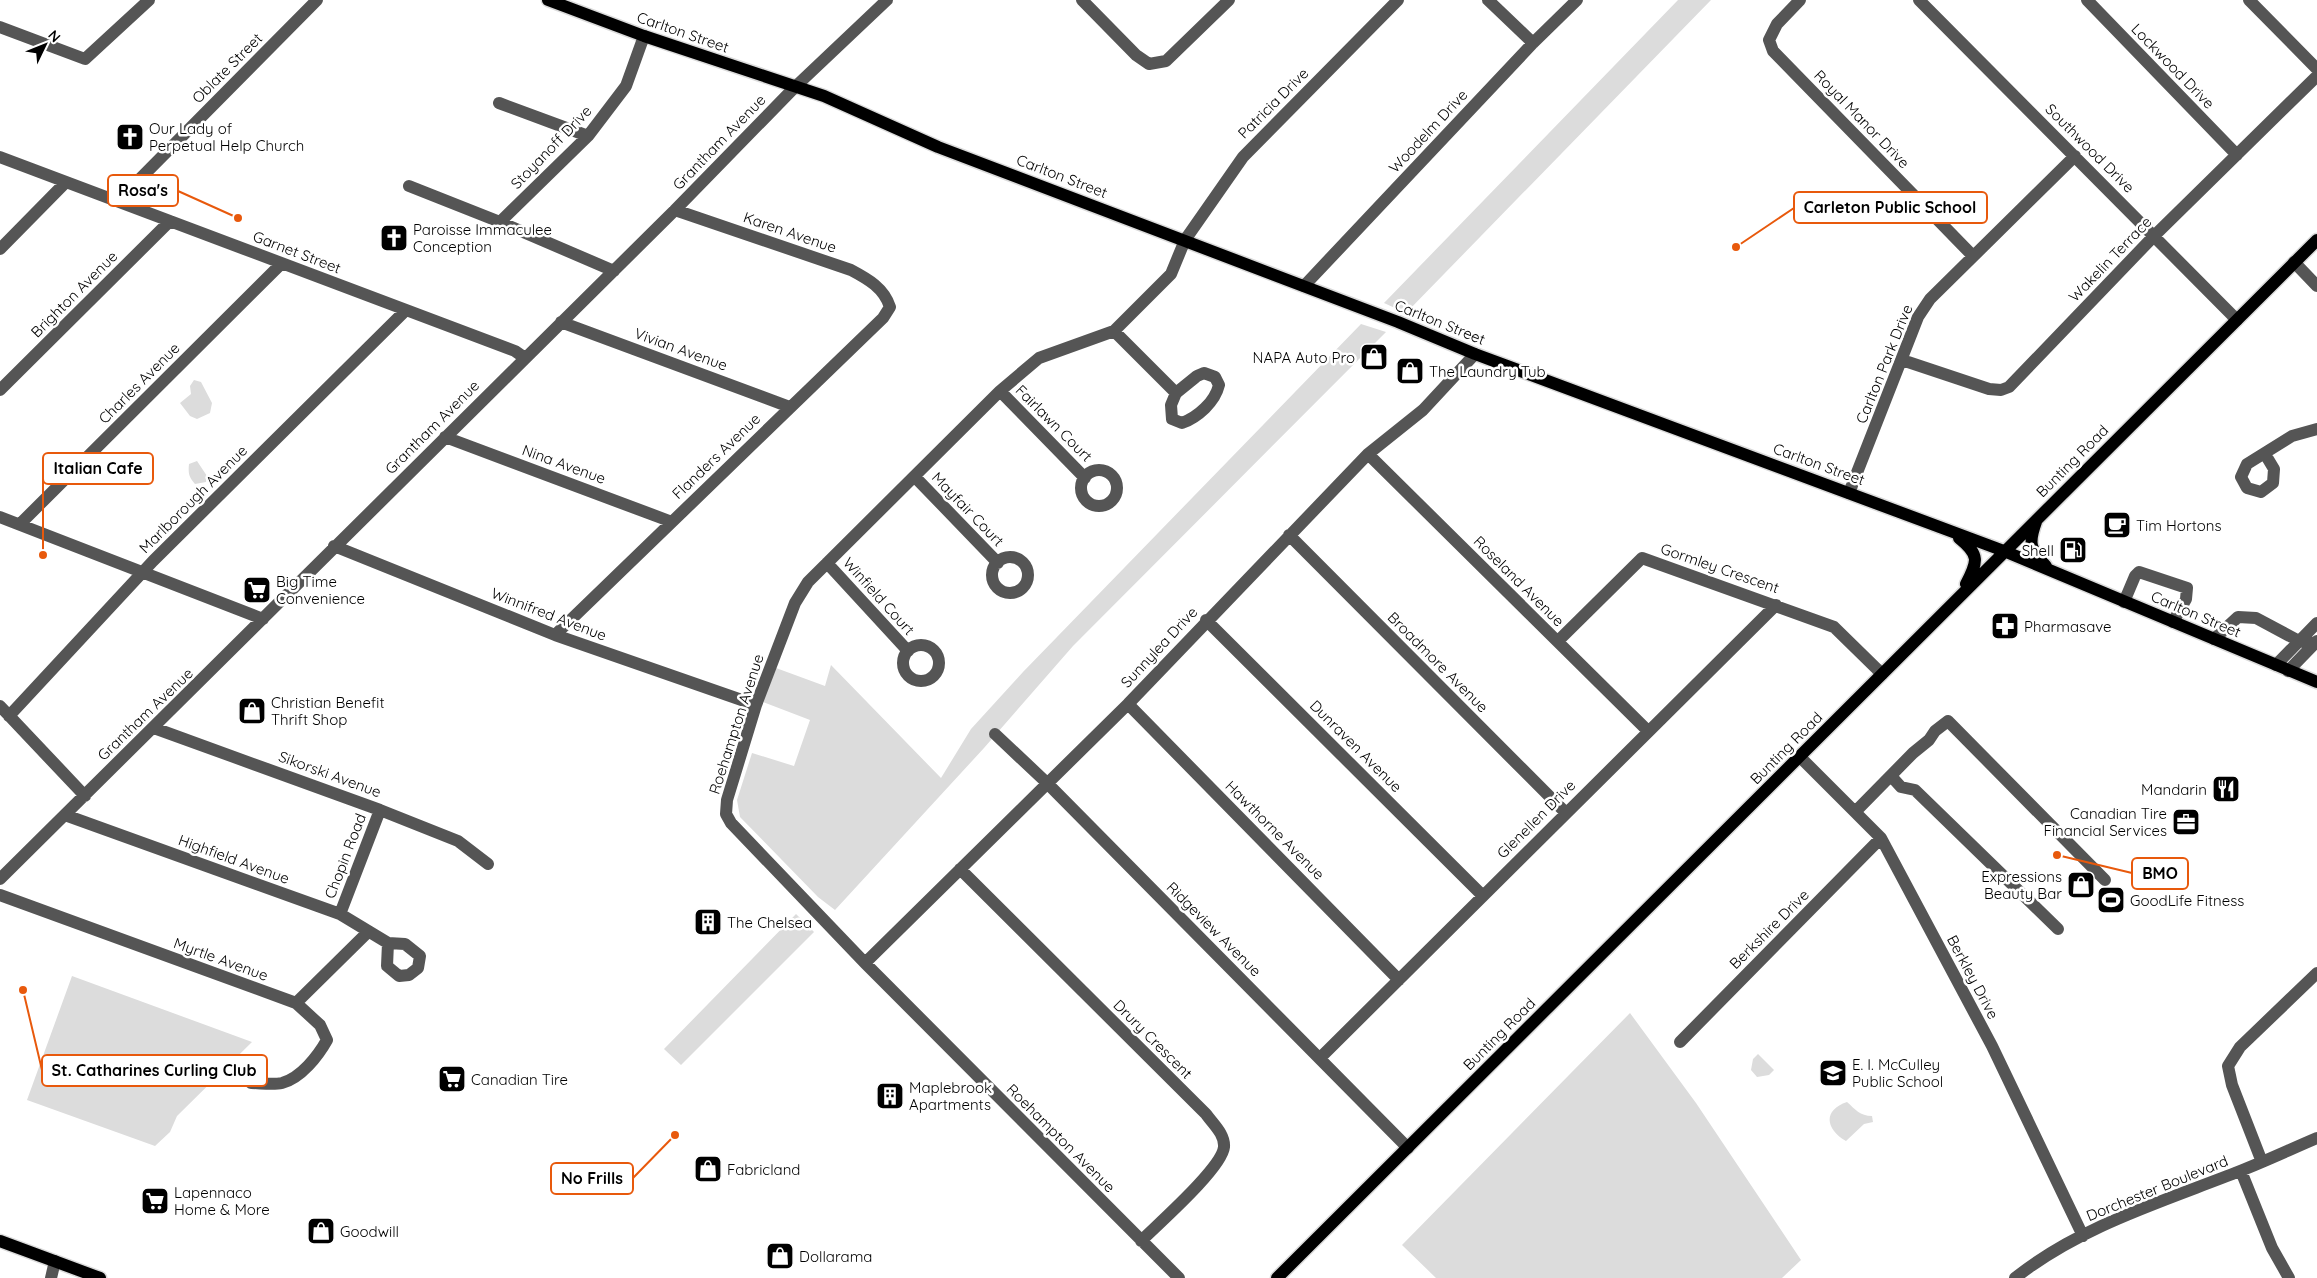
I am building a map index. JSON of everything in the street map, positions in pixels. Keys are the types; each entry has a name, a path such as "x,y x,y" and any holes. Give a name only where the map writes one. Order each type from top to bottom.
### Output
{"main road":[{"name":"Carlton Street","path":"548,0 644,36 824,96 938,147 1185,240 1475,354 2004,551 2317,682"},
{"name":"Bunting Road","path":"1277,1278 2317,240"},
{"path":"2038,518 2030,538 2033,553 2051,571"},
{"path":"1949,531 1970,548 1975,556 1975,566 1961,594"},
{"path":"0,1242 100,1278"}],"street":[{"path":"0,26 85,59 149,0"},
{"name":"Oblate Street","path":"118,201 318,0"},
{"name":"Grantham Avenue","path":"0,879 154,728 334,546 614,271 796,87 887,0"},
{"path":"1082,0 1136,55 1150,64 1166,61 1229,0"},
{"name":"Patricia Drive","path":"1185,240 1243,157 1398,0"},
{"path":"1488,0 1533,44"},
{"name":"Woodelm Drive","path":"1304,286 1577,0"},
{"name":"Royal Manor Drive","path":"1800,0 1777,24 1769,40 1773,51 1972,255"},
{"name":"Southwood Drive","path":"1919,0 2237,320"},
{"name":"Lockwood Drive","path":"2087,0 2237,155"},
{"path":"2249,0 2317,69"},
{"name":"Stoyanoff Drive","path":"500,222 588,136 626,86 644,36"},
{"name":"Wakelin Terrace","path":"1902,360 1989,390 2001,390 2010,387 2154,236 2317,76"},
{"path":"500,104 588,136"},
{"name":"Carlton Park Drive","path":"1848,493 1918,317 1930,299 1972,255 2075,156"},
{"name":"Garnet Street","path":"0,157 515,351 525,358"},
{"path":"0,249 66,182"},
{"path":"409,186 500,222 614,271"},
{"name":"Karen Avenue","path":"675,210 851,270 870,281 887,297"},
{"name":"Brighton Avenue","path":"0,390 170,222"},
{"name":"Roehampton Avenue","path":"1179,1278 865,963 731,823 726,814 727,800 756,705 795,603 808,582 1000,391 1039,358 1114,331 1172,274 1185,240"},
{"path":"2294,262 2317,286"},
{"name":"Charles Avenue","path":"20,524 281,264"},
{"name":"Flanders Avenue","path":"556,635 882,318 890,308 887,297"},
{"name":"Marlborough Avenue","path":"5,711 405,311"},
{"name":"Vivian Avenue","path":"561,322 790,407"},
{"path":"1114,331 1176,393"},
{"name":"Sunnylea Drive","path":"865,963 1128,704 1206,620 1368,454 1423,410 1475,354"},
{"name":"Fairlawn Court","path":"1000,391 1085,478"},
{"path":"2265,454 2292,436 2317,430"},
{"name":"Nina Avenue","path":"445,437 672,522"},
{"name":"Roseland Avenue","path":"1368,454 1648,731"},
{"name":"Mayfair Court","path":"915,477 998,563"},
{"path":"0,517 263,619"},
{"name":"Broadmore Avenue","path":"1289,535 1565,812"},
{"name":"Winnifred Avenue","path":"334,546 556,635 756,705"},
{"name":"Gormley Crescent","path":"1558,641 1642,558 1834,627 1882,674"},
{"name":"Winfield Court","path":"827,563 908,651"},
{"path":"2124,602 2135,576 2140,572 2186,588 2186,599 2173,622"},
{"name":"Glenellen Drive","path":"1320,1058 1565,812 1776,605"},
{"path":"2214,639 2238,617 2256,618 2300,640 2316,642"},
{"name":"Dunraven Avenue","path":"1206,620 1483,896"},
{"path":"2276,665 2317,623"},
{"path":"2288,671 2316,642"},
{"name":"Hawthorne Avenue","path":"1128,704 1399,980"},
{"path":"5,711 85,796"},
{"path":"1856,811 1930,740 1934,731 1948,721 2105,880"},
{"name":"Sikorski Avenue","path":"154,728 380,810 458,841 488,864"},
{"name":"Ridgeview Avenue","path":"996,734 1047,783 1408,1148"},
{"name":"Berkley Drive","path":"1800,757 1882,838 1992,1046 2083,1236"},
{"path":"1891,776 1901,787 1915,790 2058,929"},
{"name":"Chopin Road","path":"340,914 380,810"},
{"name":"Highfield Avenue","path":"65,815 340,914 388,943"},
{"name":"Berkshire Drive","path":"1680,1042 1882,838"},
{"name":"Drury Crescent","path":"960,869 1206,1114 1221,1133 1224,1149 1216,1166 1141,1241"},
{"name":"Myrtle Avenue","path":"0,895 296,1003 320,1025 327,1040 324,1046 298,1074 282,1083 251,1084"},
{"path":"296,1003 368,932"},
{"path":"2262,1162 2232,1085 2228,1066 2240,1047 2317,973"},
{"name":"Dorchester Boulevard","path":"2015,1278 2083,1236 2160,1202 2241,1171 2317,1138"},
{"path":"2241,1171 2272,1248 2289,1278"},
{"path":"50,1278 55,1261"}],"shaded area":[{"path":"1678,0 1711,0 1406,313 1384,303"},
{"path":"1361,324 1386,332 1073,646 984,748 835,910 818,897 740,817 737,800 752,753 794,766 810,720 763,702 776,668 825,686 831,665 941,778 971,729 1023,672"},
{"path":"194,380 201,382 212,403 210,413 197,419 190,416 180,403 191,394 190,386"},
{"path":"197,461 207,476 206,482 195,484 189,475 189,464"},
{"path":"796,914 814,932 681,1065 664,1049"},
{"path":"72,976 252,1042 177,1116 170,1132 155,1146 27,1100"},
{"path":"1630,1013 1696,1103 1801,1260 1782,1278 1436,1278 1402,1245"},
{"path":"1758,1054 1774,1070 1769,1075 1757,1077 1751,1070 1753,1059"},
{"path":"1847,1102 1855,1110 1872,1116 1873,1122 1864,1124 1846,1141 1834,1131 1830,1120 1834,1110 1839,1105"}],"place":[{"name":"Our Lady of Perpetual Help Church","path":"130,137"},
{"name":"Rosa's","path":"238,218"},
{"name":"Paroisse Immaculee Conception","path":"394,238"},
{"name":"Carleton Public School","path":"1736,247"},
{"name":"NAPA Auto Pro","path":"1374,357"},
{"name":"The Laundry Tub","path":"1410,371"},
{"name":"Tim Hortons","path":"2117,525"},
{"name":"Shell","path":"2073,550"},
{"name":"Italian Cafe","path":"43,555"},
{"name":"Big Time Convenience","path":"257,590"},
{"name":"Pharmasave","path":"2005,626"},
{"name":"Christian Benefit Thrift Shop","path":"252,711"},
{"name":"Mandarin","path":"2226,789"},
{"name":"Canadian Tire Financial Services","path":"2186,822"},
{"name":"BMO","path":"2057,855"},
{"name":"Expressions Beauty Bar","path":"2081,885"},
{"name":"GoodLife Fitness","path":"2111,900"},
{"name":"The Chelsea","path":"708,922"},
{"name":"St. Catharines Curling Club","path":"23,990"},
{"name":"E. I. McCulley Public School","path":"1833,1073"},
{"name":"Canadian Tire","path":"452,1079"},
{"name":"Maplebrook Apartments","path":"890,1096"},
{"name":"No Frills","path":"675,1135"},
{"name":"Fabricland","path":"708,1169"},
{"name":"Lapennaco Home & More","path":"155,1201"},
{"name":"Goodwill","path":"321,1231"},
{"name":"Dollarama","path":"780,1256"}]}
